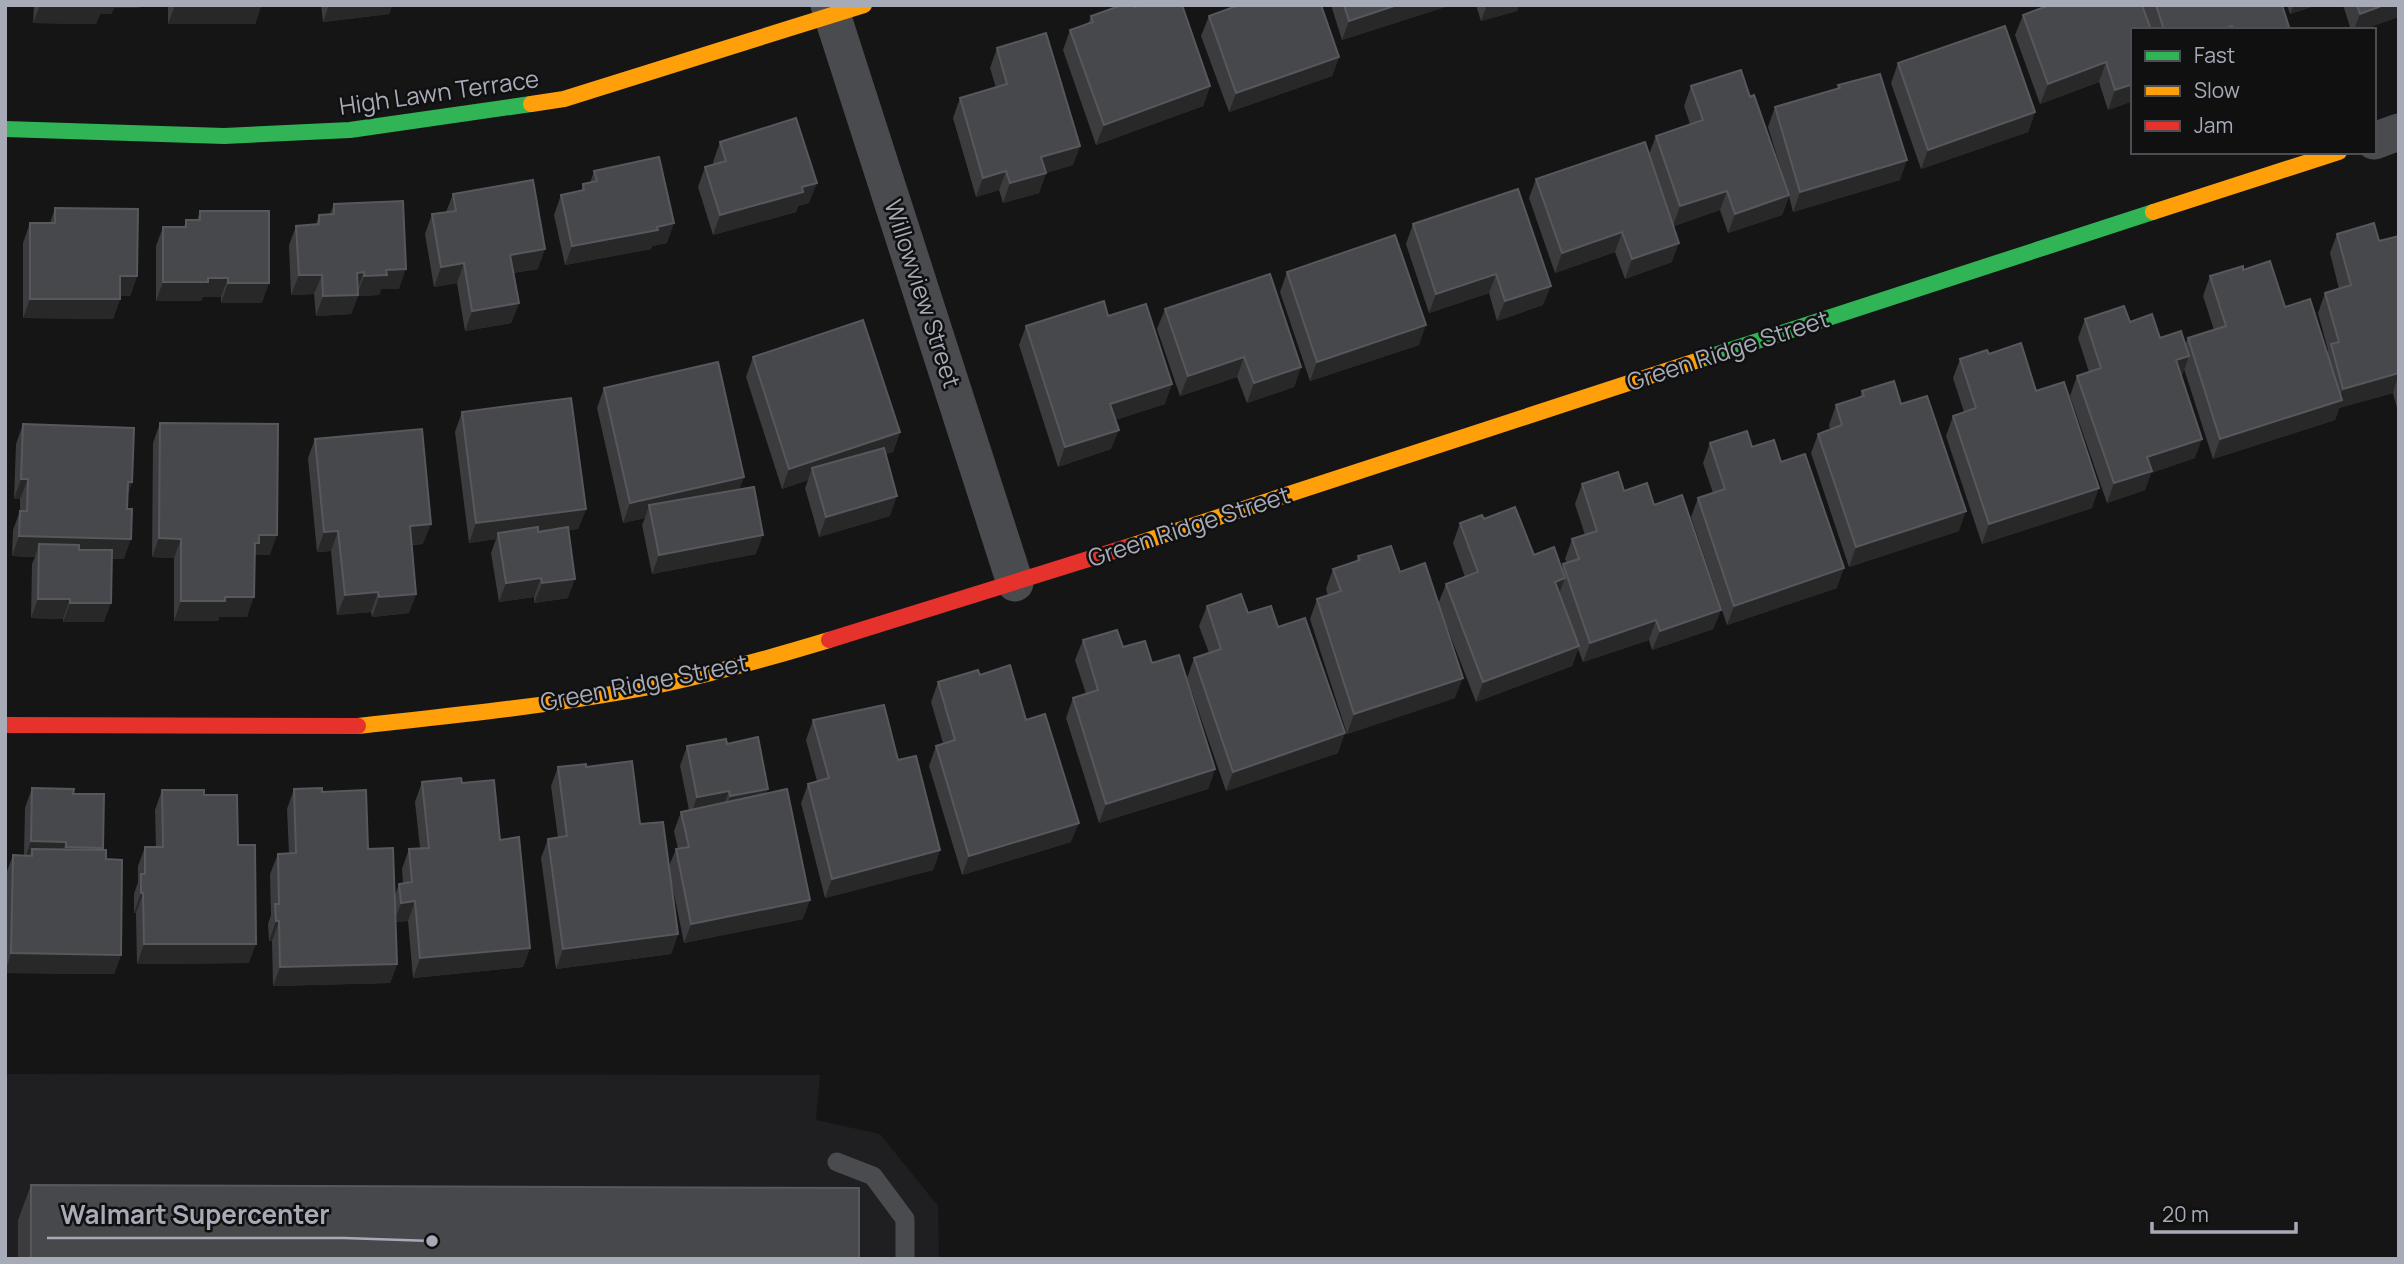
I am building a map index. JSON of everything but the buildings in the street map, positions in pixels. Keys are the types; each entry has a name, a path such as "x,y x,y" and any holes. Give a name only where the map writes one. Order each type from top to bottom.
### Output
{"street":[{"name":"High Lawn Terrace","path":"5,129 224,136 350,130 564,99 842,9"},
{"name":"Willowview Street","path":"842,9 1014,583"},
{"path":"2376,140 2399,132"},
{"name":"Green Ridge Street","path":"5,725 346,727 509,709 629,691 763,660 1014,583 2333,154"}],"lane":[{"path":"837,1162 873,1176 905,1219 905,1259"}],"shaded area":[{"path":"5,1074 820,1075 816,1120 880,1134 938,1206 939,1259 5,1259"}],"traffic: fast":[{"path":"5,129 224,136 350,130 531,104"},
{"path":"1699,360 2153,212"}],"traffic: slow":[{"path":"531,104 564,99 864,5"},
{"path":"2153,212 2333,154"},
{"path":"1127,547 1699,360"},
{"path":"358,726 628,691 729,669 829,640"}],"traffic: jam":[{"path":"829,640 1127,547"},
{"path":"5,725 358,726"}],"place":[{"name":"Walmart Supercenter","path":"432,1241"}]}
